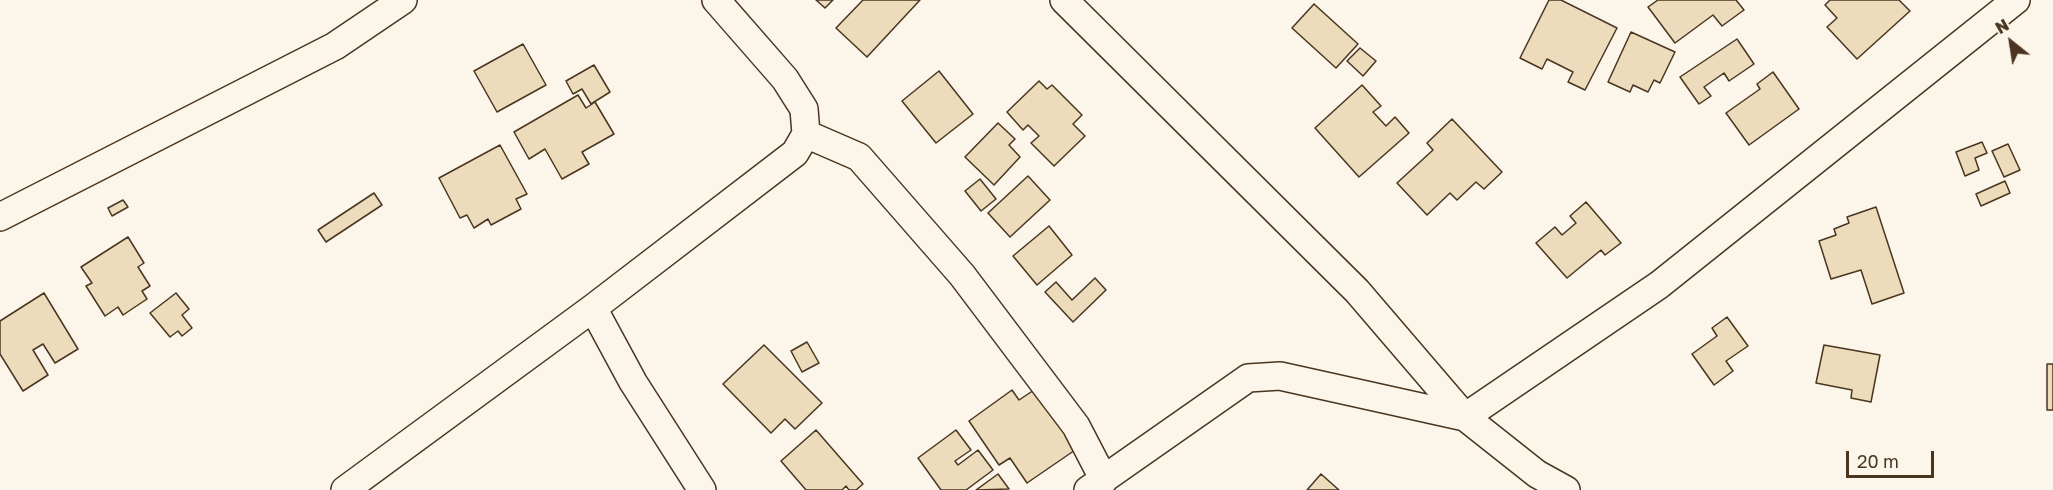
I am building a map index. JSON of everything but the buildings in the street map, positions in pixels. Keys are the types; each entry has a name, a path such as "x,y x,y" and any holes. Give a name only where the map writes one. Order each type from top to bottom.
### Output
{"street":[{"path":"0,217 335,46 403,0"},
{"path":"345,490 593,308 795,153 806,134 804,109 785,79 716,0"},
{"path":"1064,0 1357,291 1465,417 1537,474 1566,490"},
{"path":"806,134 859,157 962,274 1076,426 1096,485 1248,378 1280,376 1375,395 1465,417 1659,285 2016,0"},
{"path":"593,308 633,382 702,490"}]}
